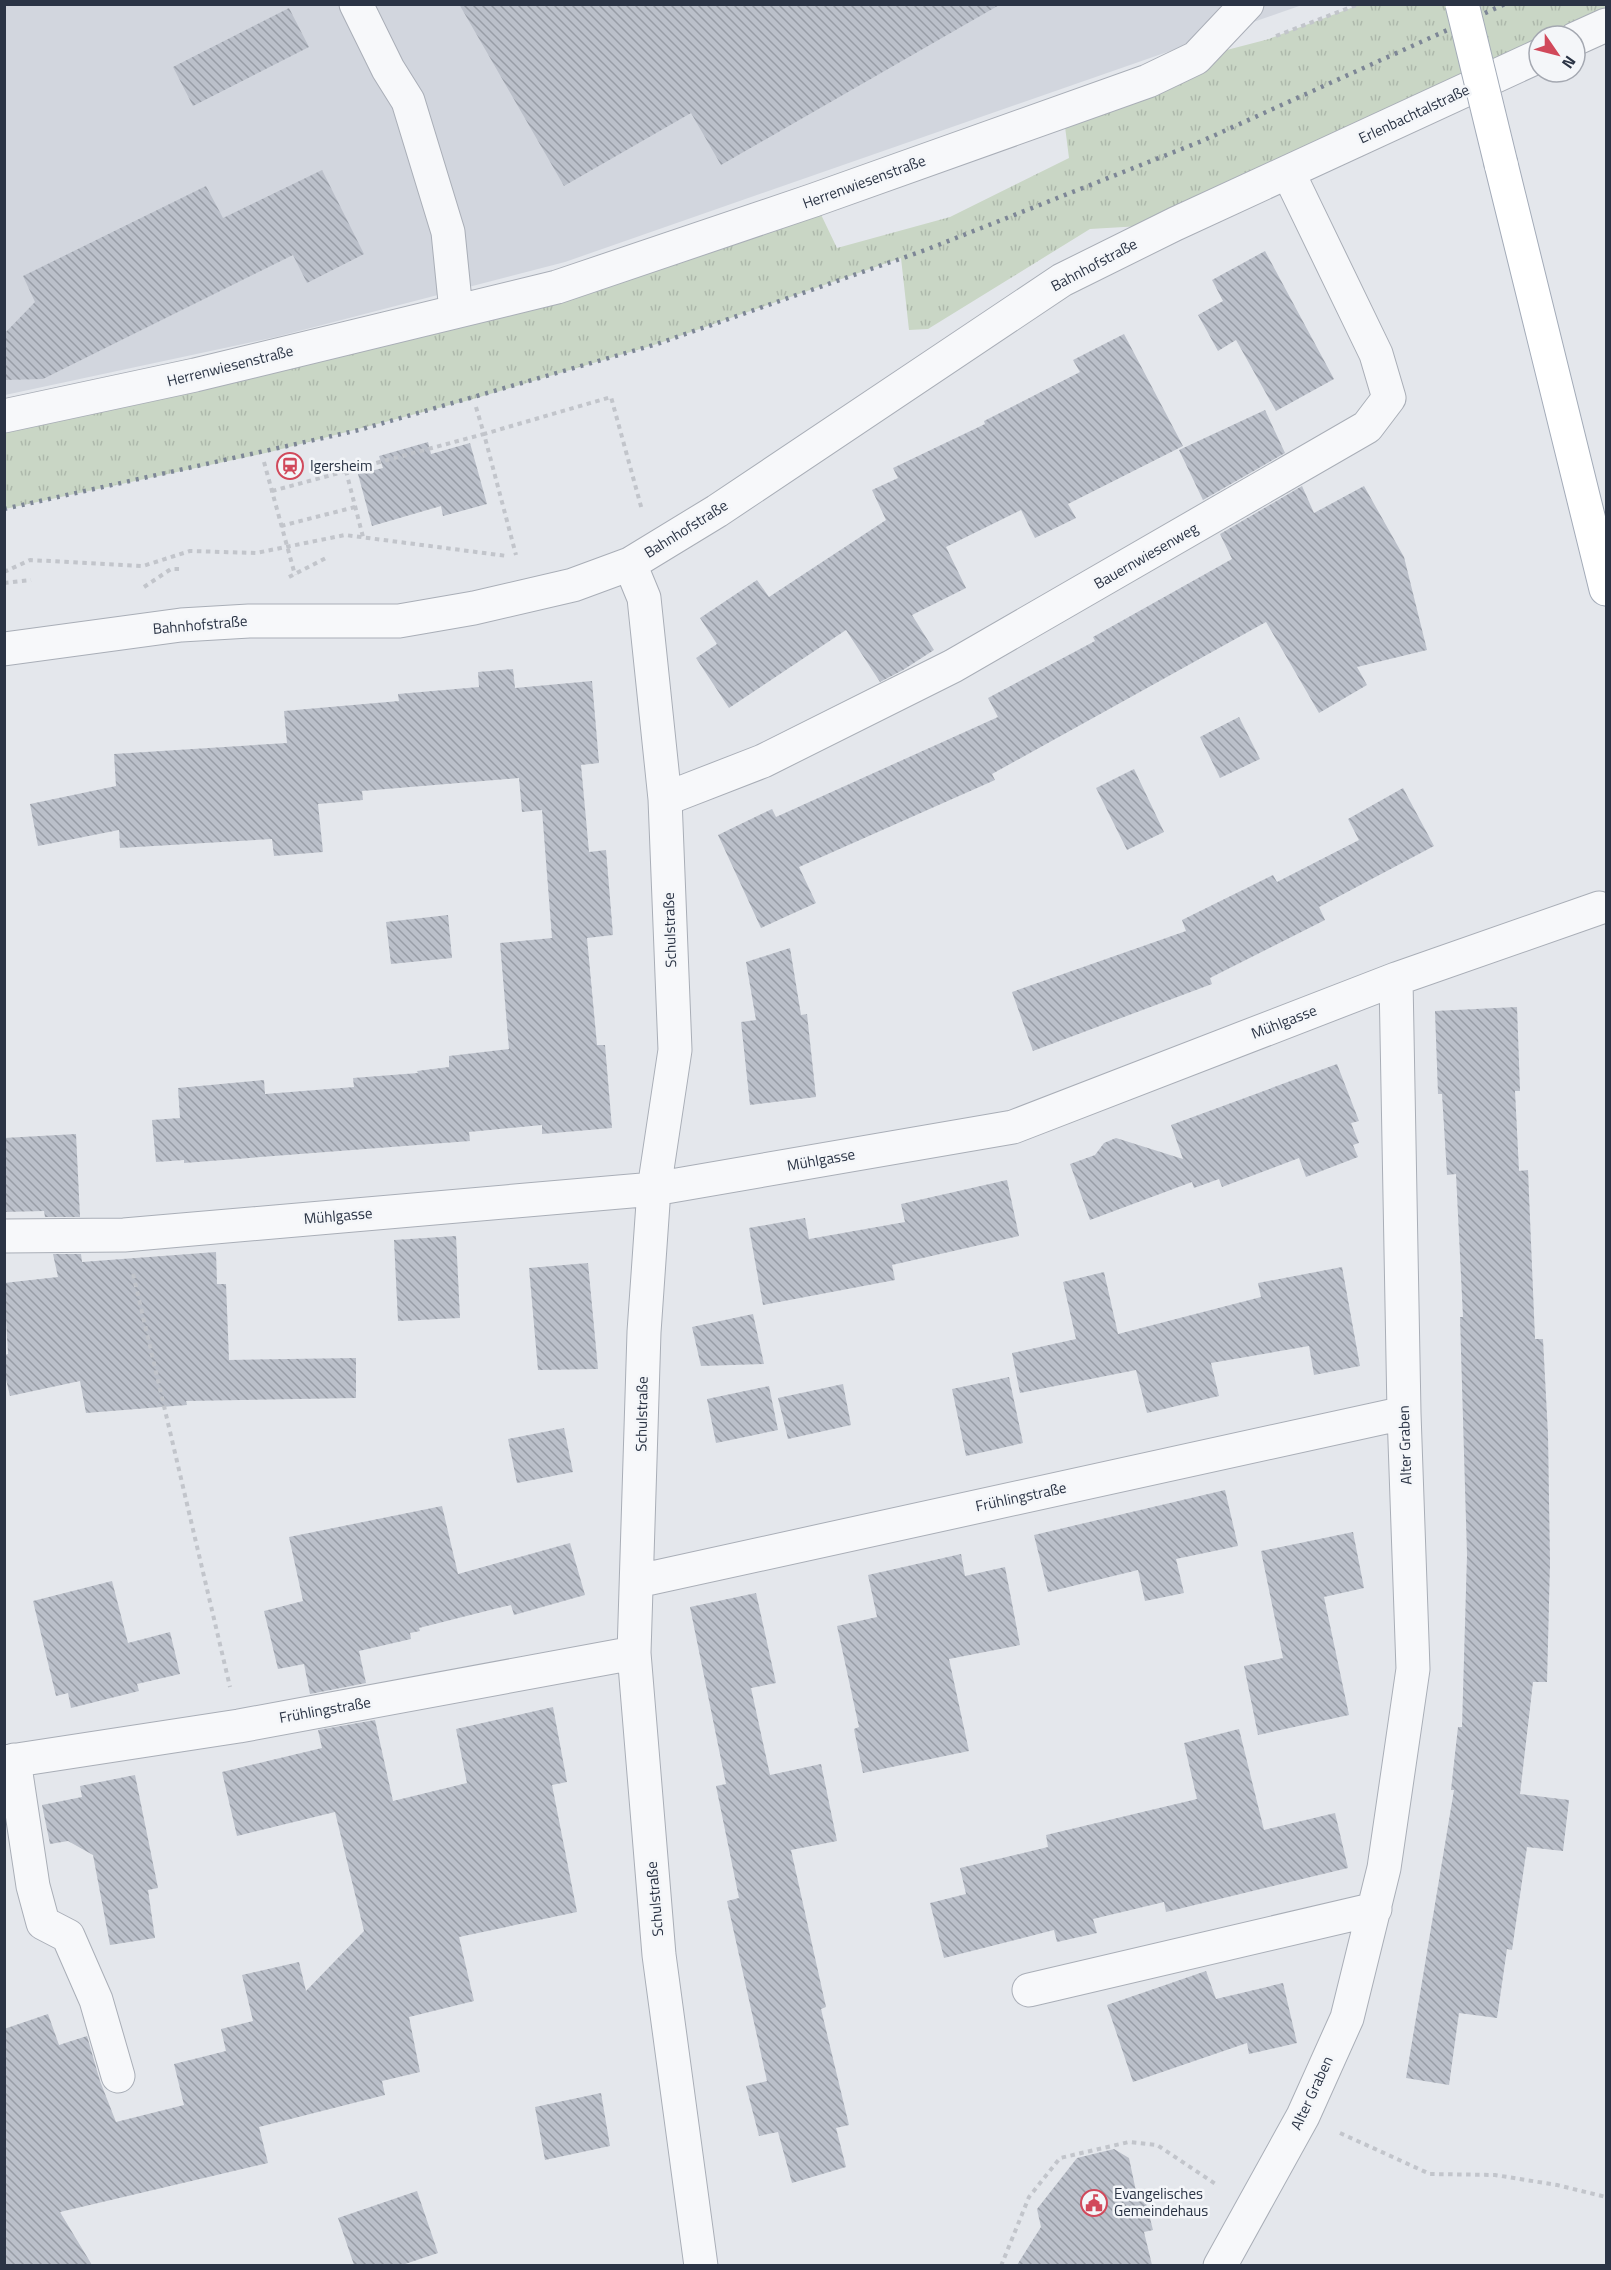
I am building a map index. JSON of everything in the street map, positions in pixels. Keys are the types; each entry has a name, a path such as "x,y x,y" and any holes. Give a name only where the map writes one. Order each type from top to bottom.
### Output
{"main road":[{"path":"1462,4 1606,589"}],"street":[{"path":"356,4 388,69 408,101 448,232 456,311"},
{"name":"Herrenwiesenstraße","path":"4,416 195,375 557,287 825,196 1148,81 1196,58 1247,4"},
{"path":"1587,34 1606,25"},
{"name":"Erlenbachtalstraße","path":"1288,172 1527,62"},
{"name":"Bahnhofstraße","path":"4,649 181,625 249,621 399,621 474,608 573,585 630,564 717,510 1062,280 1288,172"},
{"name":"Bauernwiesenweg","path":"665,799 763,761 953,666 1367,427 1389,398 1376,354 1288,172"},
{"name":"Schulstraße","path":"630,564 644,598 665,799 675,1050 654,1189 644,1332 638,1581 633,1626 634,1653 659,1955 701,2265"},
{"name":"Mühlgasse","path":"4,1236 124,1235 654,1189 1013,1126 1396,979 1599,908"},
{"name":"Alter Graben","path":"1220,2265 1303,2116 1347,2019 1376,1909 1384,1868 1413,1669 1404,1413 1396,979"},
{"name":"Frühlingstraße","path":"638,1581 1404,1413"},
{"name":"Frühlingstraße","path":"118,2076 96,2000 68,1936 43,1923 33,1886 9,1761 239,1726 634,1653"},
{"path":"1029,1990 1376,1909"}],"path":[{"path":"272,491 611,397 639,495"},
{"path":"4,572 30,560 143,566 190,551 256,554 345,535 517,558 476,407"},
{"path":"264,462 294,575"},
{"path":"346,471 363,537"},
{"path":"281,526 355,507"},
{"path":"289,577 328,557"},
{"path":"142,588 171,569 180,569"},
{"path":"4,584 31,580"},
{"path":"124,1235 239,1726"},
{"path":"1303,2116 1430,2174 1496,2175 1557,2185 1606,2197"},
{"path":"1000,2265 1029,2197 1060,2158 1129,2142 1157,2145 1254,2207"}],"shaded area":[{"path":"4,5 1302,5 565,262 276,337 5,395"}],"green space":[{"path":"1359,5 1606,5 1606,25 1587,32 1587,24 1527,24 1527,62 1175,224 1090,229 928,329 909,330 901,258 657,344 473,399 270,452 5,509 5,416 195,375 814,200 837,248 950,217 1069,158 1063,111 1196,58 1269,39"}],"building":[{"path":"459,4 1001,4 721,165 691,113 564,186"},
{"path":"289,8 309,47 193,106 173,67"},
{"path":"322,170 364,254 307,283 293,255 43,379 4,380 4,334 35,302 23,276 206,186 223,218"},
{"path":"1265,251 1334,379 1276,411 1236,340 1218,351 1198,315 1223,301 1212,280"},
{"path":"1124,334 1183,446 1068,504 1076,518 1035,538 1021,510 946,547 966,588 912,615 934,650 903,670 880,682 846,630 729,708 696,658 717,644 700,618 757,580 769,597 886,520 872,490 898,478 893,468 985,424 984,421 1080,372 1073,360"},
{"path":"1265,410 1285,453 1203,500 1179,450"},
{"path":"428,442 431,454 470,443 487,504 443,516 441,506 372,526 358,474 383,468 379,456"},
{"path":"1302,486 1314,513 1364,486 1404,557 1427,650 1357,667 1367,685 1319,713 1266,622 992,774 995,780 799,867 816,903 761,928 718,835 772,809 776,817 998,717 988,698 1095,641 1093,637 1232,559 1220,534"},
{"path":"513,669 515,688 592,681 599,763 581,765 589,852 606,850 613,935 587,938 597,1045 605,1045 612,1128 542,1134 542,1125 469,1132 470,1141 184,1163 184,1160 156,1162 152,1120 180,1118 178,1088 264,1080 265,1094 354,1087 353,1078 418,1073 417,1071 449,1067 449,1056 509,1049 500,943 552,938 542,810 522,812 519,778 362,791 363,800 318,804 323,852 274,856 272,839 120,848 119,830 38,846 30,804 116,786 114,754 287,743 284,711 399,701 398,694 479,687 478,672"},
{"path":"1239,717 1260,759 1220,778 1200,737"},
{"path":"1134,769 1164,832 1127,850 1096,788"},
{"path":"1403,788 1434,846 1319,907 1325,920 1210,978 1212,984 1033,1051 1012,992 1186,931 1182,920 1273,875 1277,882 1359,840 1348,819"},
{"path":"448,915 452,958 391,964 386,922"},
{"path":"790,948 801,1015 807,1014 816,1097 750,1105 741,1022 756,1020 746,962"},
{"path":"1517,1007 1520,1091 1515,1091 1519,1171 1528,1170 1535,1339 1543,1339 1548,1435 1550,1563 1547,1682 1533,1682 1520,1794 1569,1800 1563,1851 1527,1847 1512,1950 1507,1949 1497,2018 1459,2013 1449,2085 1406,2078 1454,1790 1451,1790 1458,1727 1462,1727 1467,1555 1460,1317 1463,1317 1456,1174 1447,1175 1442,1094 1438,1094 1435,1011"},
{"path":"1337,1064 1359,1121 1351,1123 1359,1143 1353,1145 1358,1157 1306,1177 1299,1158 1222,1187 1219,1179 1194,1188 1192,1182 1090,1220 1070,1164 1095,1155 1104,1143 1116,1138 1183,1159 1171,1125"},
{"path":"76,1134 80,1217 45,1217 44,1211 4,1212 4,1138"},
{"path":"1007,1180 1019,1236 892,1265 895,1280 763,1305 749,1228 805,1218 809,1239 905,1222 901,1204"},
{"path":"456,1236 460,1318 398,1321 394,1240"},
{"path":"216,1252 217,1284 226,1284 229,1360 356,1358 356,1398 186,1401 187,1405 86,1413 80,1381 10,1396 4,1371 4,1355 8,1354 4,1283 58,1277 53,1254 81,1254 82,1262"},
{"path":"588,1263 598,1369 538,1370 529,1268"},
{"path":"1342,1267 1360,1366 1314,1375 1309,1346 1211,1363 1219,1396 1147,1413 1136,1370 1020,1393 1012,1353 1076,1339 1063,1282 1104,1272 1118,1334 1261,1297 1258,1283"},
{"path":"753,1314 764,1364 701,1366 692,1327"},
{"path":"1009,1377 1023,1443 966,1456 952,1389"},
{"path":"843,1384 851,1425 788,1439 778,1398"},
{"path":"769,1386 778,1430 716,1443 707,1399"},
{"path":"564,1428 573,1472 517,1483 508,1439"},
{"path":"1225,1490 1238,1546 1176,1559 1184,1593 1145,1601 1138,1570 1048,1592 1034,1535"},
{"path":"442,1506 458,1574 570,1543 585,1595 514,1615 511,1605 498,1608 419,1628 420,1631 410,1633 411,1639 359,1651 366,1683 310,1694 304,1664 278,1669 264,1611 303,1601 289,1537"},
{"path":"1353,1532 1364,1588 1324,1597 1349,1715 1258,1735 1244,1666 1283,1658 1261,1551"},
{"path":"961,1554 965,1576 1005,1567 1020,1645 949,1659 969,1751 863,1773 854,1729 859,1727 837,1626 877,1617 868,1575"},
{"path":"112,1581 128,1643 170,1632 180,1674 137,1684 139,1691 71,1708 68,1693 56,1696 33,1601"},
{"path":"756,1593 776,1683 751,1688 770,1775 821,1764 837,1841 791,1850 826,2007 821,2009 849,2125 836,2128 846,2167 792,2183 778,2132 759,2136 746,2086 767,2081 727,1901 739,1898 716,1786 726,1784 690,1607"},
{"path":"553,1707 567,1782 552,1785 577,1912 459,1937 474,2001 409,2017 420,2072 382,2081 385,2095 259,2127 268,2163 60,2212 92,2265 4,2265 4,2029 48,2014 59,2045 87,2036 100,2081 116,2122 184,2105 174,2064 226,2051 221,2029 253,2021 242,1975 299,1962 306,1991 364,1931 335,1812 237,1836 222,1772 322,1748 318,1730 375,1720 393,1801 467,1783 456,1729"},
{"path":"1239,1729 1264,1830 1335,1813 1348,1868 1166,1912 1164,1902 1093,1919 1097,1933 1057,1942 1054,1930 944,1958 930,1903 966,1894 960,1868 1048,1847 1046,1835 1197,1799 1184,1743"},
{"path":"135,1775 158,1888 148,1890 155,1938 110,1945 93,1855 68,1841 50,1844 42,1805 82,1797 80,1786"},
{"path":"1206,1971 1216,1999 1283,1983 1297,2043 1249,2054 1247,2043 1133,2082 1107,2005"},
{"path":"601,2093 610,2146 545,2160 535,2107"},
{"name":"Evangelisches Gemeindehaus","path":"1114,2149 1129,2158 1137,2196 1144,2195 1153,2230 1144,2232 1152,2265 1017,2265 1041,2227 1037,2209 1077,2158"},
{"path":"417,2191 438,2253 402,2265 354,2265 338,2218"}],"railway":[{"path":"4,509 359,430 657,344 928,249 1202,141 1505,4"}],"place":[{"name":"Igersheim","path":"290,466"},
{"name":"Evangelisches Gemeindehaus","path":"1094,2203"}]}
